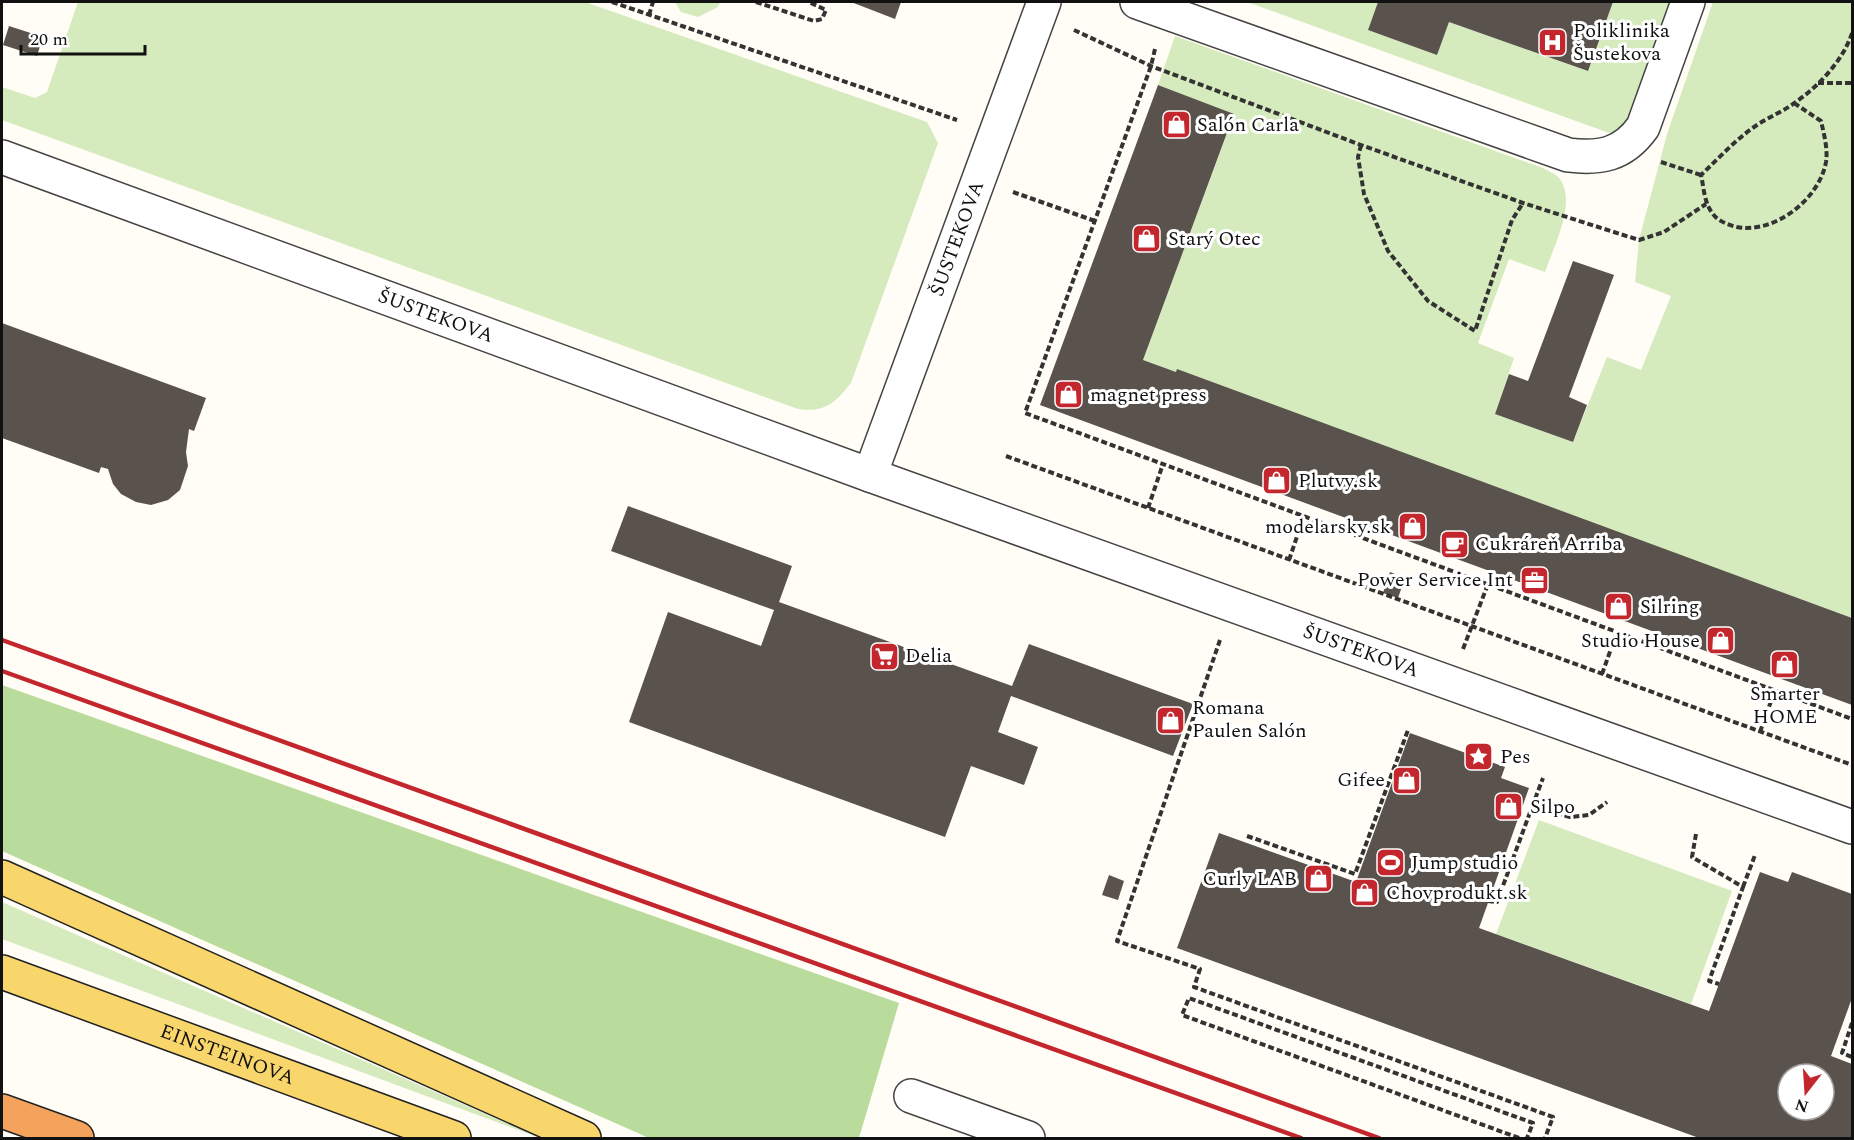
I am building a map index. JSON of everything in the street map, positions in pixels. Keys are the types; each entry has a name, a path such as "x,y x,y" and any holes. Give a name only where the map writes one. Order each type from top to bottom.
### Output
{"highway":[{"path":"2,1110 77,1138"}],"main road":[{"path":"2,877 584,1138"},
{"name":"EINSTEINOVA","path":"2,972 454,1138"}],"street":[{"name":"ŠUSTEKOVA","path":"870,475 1044,2"},
{"path":"1151,6 1568,155 1590,158 1626,146 1636,138 1643,127 1688,2"},
{"name":"ŠUSTEKOVA","path":"2,158 870,475 1852,827"},
{"path":"911,1096 1028,1138"}],"path":[{"path":"612,2 957,120"},
{"path":"649,15 653,2"},
{"path":"756,2 814,21 822,20 826,10 809,2"},
{"path":"1151,6 1151,66 1025,413 1852,718"},
{"path":"1066,26 1151,66 1361,145 1523,204 1639,240 1664,232 1706,204"},
{"path":"1794,104 1821,121 1825,140 1826,161 1822,175 1807,198 1789,213 1766,227 1741,228 1728,225 1714,217 1706,204 1701,175 1727,149 1756,126 1794,104 1817,83 1834,66 1848,45 1852,33"},
{"path":"1817,83 1852,83"},
{"path":"1361,145 1358,158 1364,194 1388,251 1428,301 1475,330 1512,219 1523,204"},
{"path":"979,180 1095,221"},
{"path":"1006,456 1852,765"},
{"path":"1148,508 1163,464"},
{"path":"1289,560 1304,516"},
{"path":"1450,683 1488,584"},
{"path":"1233,605 1117,941 1200,969 1194,987 1553,1117 1545,1138"},
{"path":"1602,674 1617,632"},
{"path":"1760,732 1775,690"},
{"path":"1247,836 1355,874 1408,730"},
{"path":"1488,901 1497,903 1543,778"},
{"path":"1532,807 1570,817 1589,815 1607,802"},
{"path":"1696,834 1692,857 1743,887"},
{"path":"1719,984 1709,981 1755,855"},
{"path":"1516,1138 1182,1015 1189,998 1533,1123 1527,1138"},
{"path":"1852,1023 1842,1053 1852,1057"}],"green space":[{"path":"78,2 585,2 927,122 938,143 851,383 829,405 815,409 798,409 2,120 2,87 35,98 47,92"},
{"path":"675,2 720,2 718,7 698,17 681,12"},
{"path":"1247,2 1378,2 1368,30 1436,54 1449,22 1587,71 1613,2 1673,2 1630,127 1612,134"},
{"path":"1713,2 1852,2 1852,618 1143,360 1234,115 1158,85 1175,36 1543,168 1558,177 1564,188 1565,212 1545,272 1509,259 1478,343 1514,358 1495,414 1573,442 1607,357 1641,370 1671,296 1635,282 1639,240 1667,134"},
{"path":"2,685 899,1003 859,1138 649,1138 2,851"},
{"path":"1539,820 1732,891 1691,1004 1496,934"},
{"path":"2,902 540,1138 2,939"}],"building":[{"path":"851,2 901,2 895,19"},
{"name":"Poliklinika Šustekova","path":"1378,2 1613,2 1588,71 1449,22 1437,55 1368,30"},
{"path":"9,26 43,37 37,56 3,45"},
{"path":"1158,85 1234,114 1143,360 1176,372 1177,369 1852,618 1852,705 1040,405"},
{"path":"1573,261 1614,275 1569,397 1587,405 1573,442 1495,414 1509,374 1528,381"},
{"path":"2,323 206,398 194,431 189,429 186,452 188,466 180,490 168,500 151,505 136,502 121,494 113,484 108,469 101,467 99,473 2,438"},
{"path":"628,506 792,566 779,602 1012,686 1029,644 1193,704 1173,756 1011,696 998,732 1038,747 1024,785 971,766 945,837 629,722 668,612 761,646 774,610 611,551"},
{"path":"1390,572 1405,578 1398,598 1383,593"},
{"path":"1410,733 1505,767 1501,778 1529,788 1479,928 1709,1011 1760,872 1788,882 1792,872 1852,894 1852,998 1831,1056 1852,1064 1852,1138 1699,1138 1177,948 1219,833 1356,882"},
{"path":"1109,875 1124,881 1118,900 1102,895"}],"railway":[{"path":"2,640 1379,1138"},
{"path":"2,671 1301,1138"}],"place":[{"name":"Poliklinika Šustekova","path":"1552,42"},
{"name":"Salón Carla","path":"1176,125"},
{"name":"Starý Otec","path":"1147,239"},
{"name":"magnet press","path":"1069,395"},
{"name":"Plutvy.sk","path":"1277,481"},
{"name":"modelarsky.sk","path":"1412,527"},
{"name":"Cukráreň Arriba","path":"1454,544"},
{"name":"Power Service Int","path":"1534,580"},
{"name":"Silring","path":"1619,607"},
{"name":"Studio House","path":"1721,641"},
{"name":"Delia","path":"884,656"},
{"name":"Smarter HOME","path":"1785,664"},
{"name":"Romana Paulen Salón","path":"1171,720"},
{"name":"Pes","path":"1479,757"},
{"name":"Gifee","path":"1406,780"},
{"name":"Silpo","path":"1509,807"},
{"name":"Jump studio","path":"1390,863"},
{"name":"Curly LAB","path":"1318,879"},
{"name":"Chovprodukt.sk","path":"1365,893"}]}
